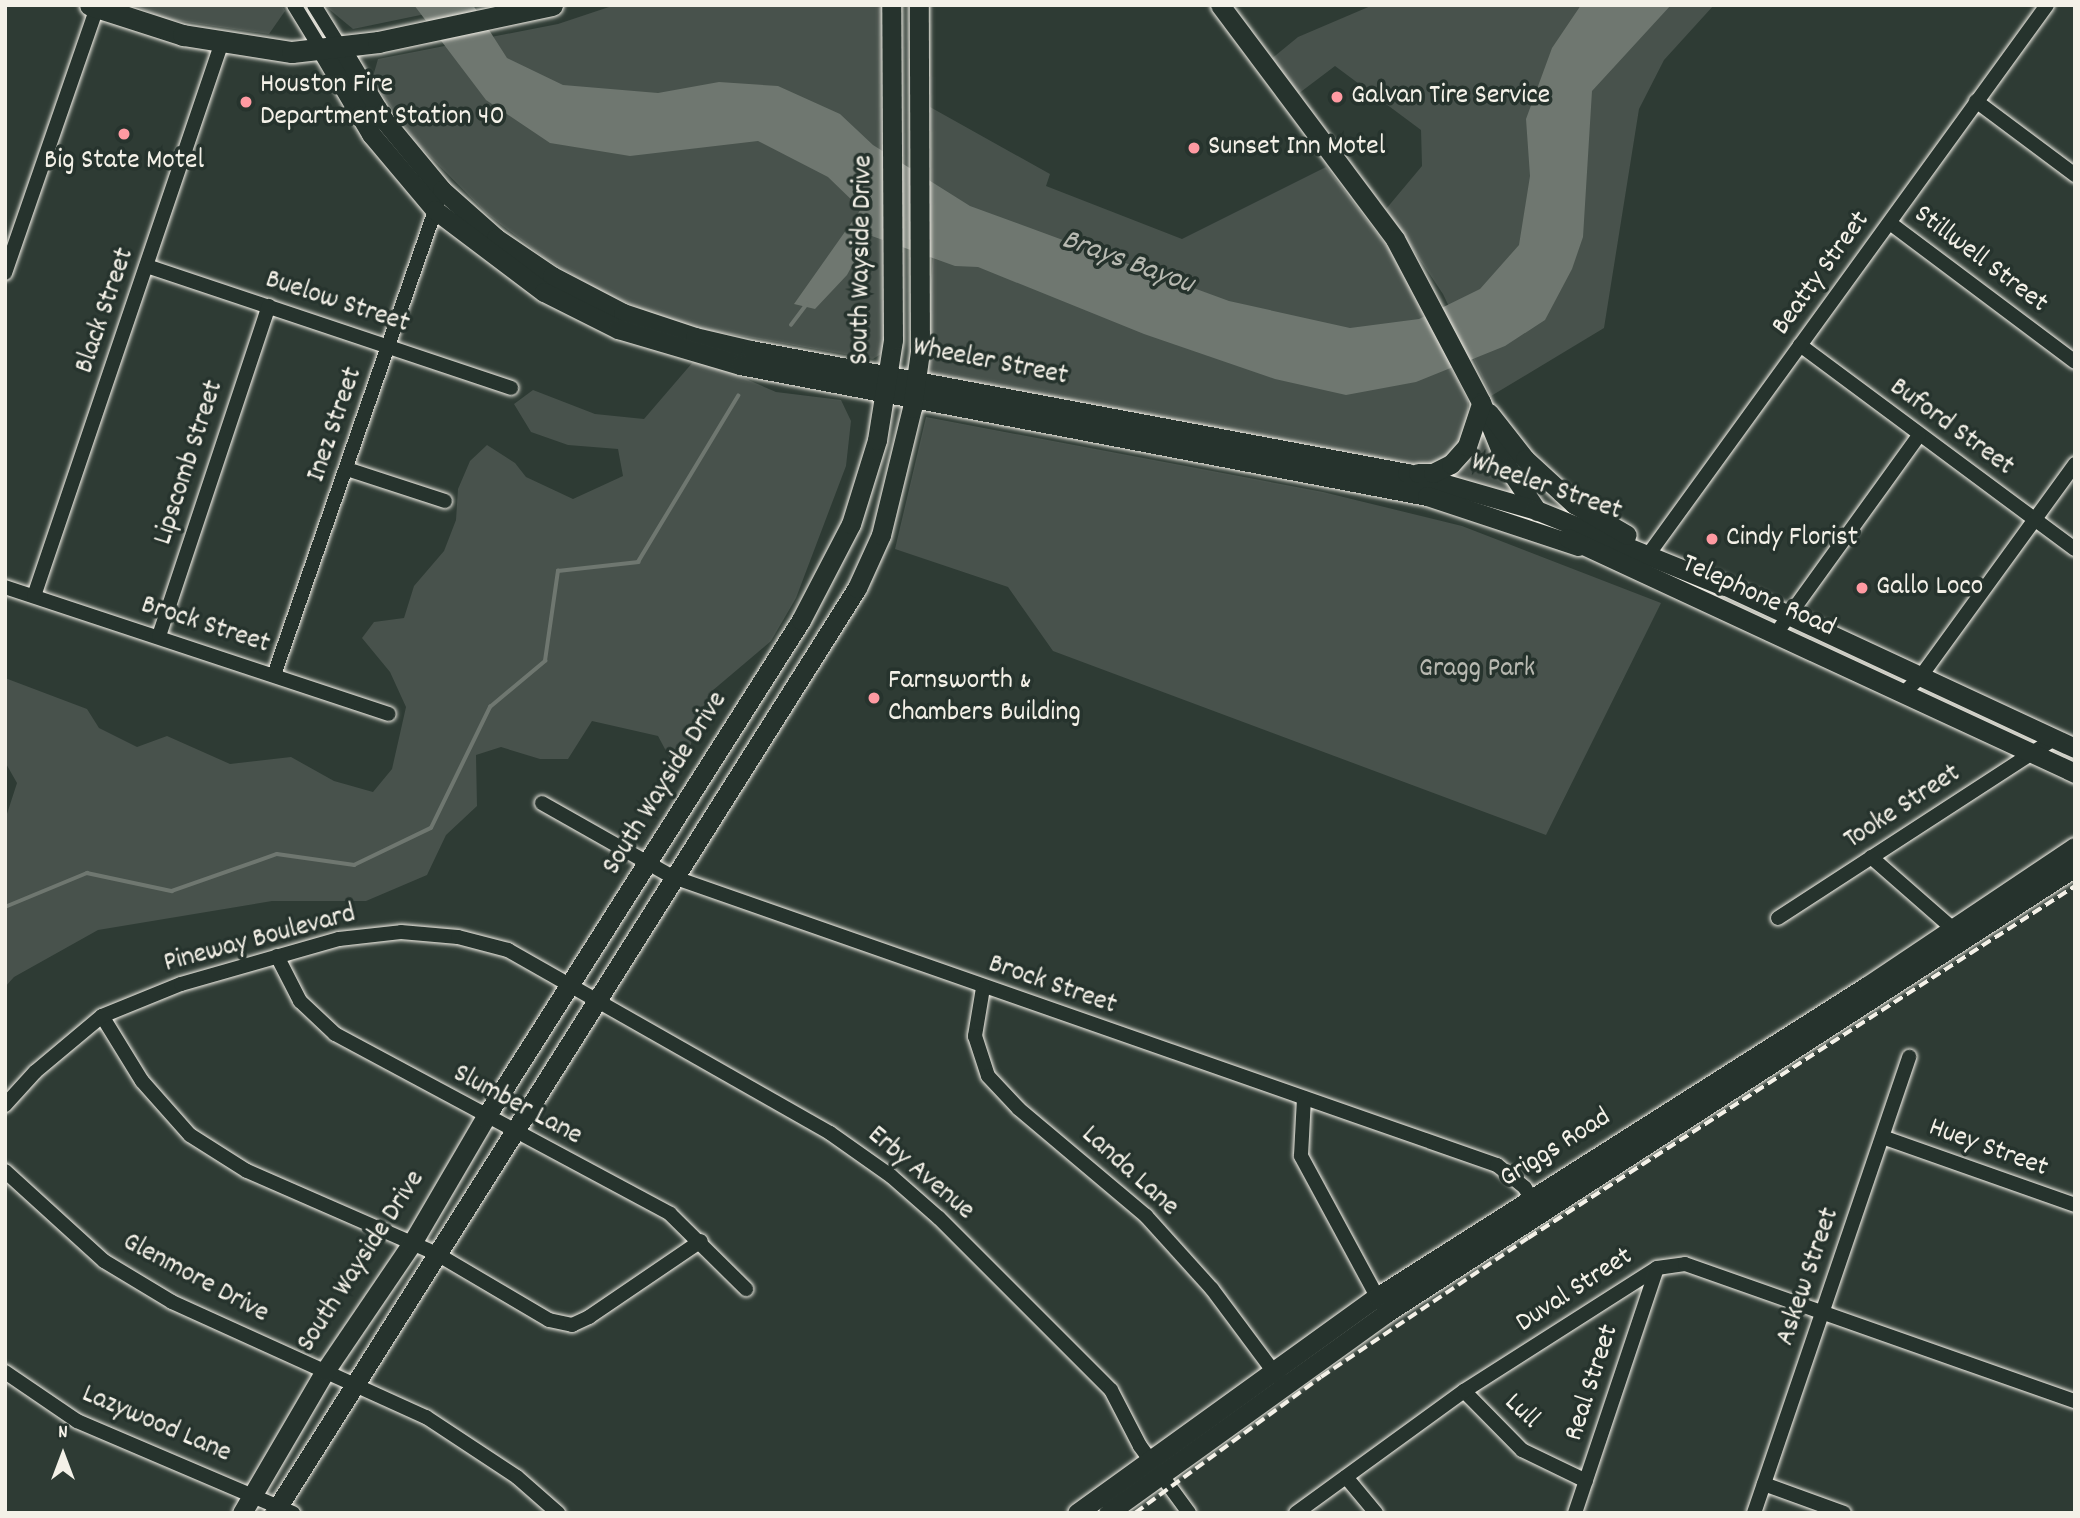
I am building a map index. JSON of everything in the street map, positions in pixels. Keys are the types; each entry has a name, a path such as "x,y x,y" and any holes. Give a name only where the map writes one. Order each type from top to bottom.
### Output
{"main road":[{"name":"South Wayside Drive","path":"242,1513 251,1492 325,1371 412,1243 485,1118 650,864 801,620 851,524 888,382 895,301 891,5"},
{"name":"South Wayside Drive","path":"282,1509 353,1384 437,1254 511,1131 857,589 881,535 914,398 922,309 919,5"},
{"name":"Telephone Road","path":"1220,5 1395,239 1481,403 1507,466 1536,510 1578,545 2075,773"},
{"path":"93,6 122,10 222,42 292,52 378,42 547,6"},
{"name":"Wheeler Street","path":"331,48 384,120 442,190 548,284"},
{"name":"Wheeler Street","path":"331,48 371,134 435,210 618,329 888,382 917,378 1407,473 1536,510 1651,551"},
{"name":"Wheeler Street","path":"888,382 914,398 1427,496 1578,545"},
{"path":"1407,473 1433,473 1451,464 1467,446 1481,403"},
{"name":"Telephone Road","path":"1481,403 1525,459 1574,504 1651,551 2075,748"},
{"path":"851,524 881,535"},
{"name":"Griggs Road","path":"1959,934 2075,847"},
{"name":"Griggs Road","path":"1077,1513 1156,1467 1382,1305 1535,1204 1959,934 2075,867"},
{"name":"Griggs Road","path":"1108,1513 1156,1467"}],"street":[{"path":"294,5 331,48"},
{"path":"314,5 331,48"},
{"name":"Beatty Street","path":"1637,572 2047,5"},
{"path":"5,273 93,6"},
{"name":"Black Street","path":"34,596 222,42"},
{"path":"1976,101 2075,175"},
{"name":"Inez Street","path":"274,675 442,190"},
{"name":"Stillwell Street","path":"1890,223 2075,362"},
{"name":"Buelow Street","path":"147,266 511,388"},
{"name":"Lipscomb Street","path":"159,636 268,306"},
{"name":"Buford Street","path":"1800,345 2075,549"},
{"path":"1775,635 1919,435"},
{"path":"1903,693 1921,676 2075,464"},
{"path":"347,470 445,501"},
{"name":"Brock Street","path":"5,587 389,714"},
{"name":"Tooke Street","path":"1778,918 2054,739"},
{"name":"Brock Street","path":"542,803 673,877 983,988 1497,1166 1535,1204"},
{"path":"1871,858 1959,934"},
{"name":"Pineway Boulevard","path":"5,1105 34,1072 102,1016 181,984 277,956 364,936 401,932 458,937 508,950 595,999"},
{"name":"Slumber Lane","path":"277,956 300,1001 335,1034 485,1118 670,1214 701,1241 746,1289"},
{"name":"Landa Lane","path":"983,988 975,1036 988,1076 1019,1109 1146,1216 1212,1289 1279,1378"},
{"name":"Erby Avenue","path":"595,999 830,1133 891,1176 939,1218 1111,1390 1156,1467 1189,1513"},
{"path":"102,1016 142,1081 190,1135 247,1171 437,1254 549,1320 572,1325 701,1241"},
{"name":"Askew Street","path":"1754,1513 1885,1138 1909,1057"},
{"path":"1304,1098 1301,1156 1382,1305"},
{"name":"Huey Street","path":"1885,1138 2075,1205"},
{"name":"Glenmore Drive","path":"5,1171 104,1261 172,1302 426,1417 517,1477 558,1513"},
{"name":"Duval Street","path":"1296,1513 1464,1391 1657,1268 1685,1264 2075,1401"},
{"name":"Real Street","path":"1575,1513 1657,1268"},
{"name":"Lazywood Lane","path":"5,1372 76,1421 251,1492 282,1509"},
{"name":"Lull","path":"1464,1391 1522,1450 1586,1480"},
{"path":"1346,1477 1376,1513"},
{"path":"1764,1485 1843,1513"}],"green space":[{"path":"133,5 282,5 285,11 269,34 165,19"},
{"path":"324,5 469,5 353,29"},
{"path":"615,5 885,5 886,337 881,354 873,359 679,325 602,292 546,259 486,213 417,143 372,80 378,59 558,24"},
{"path":"1373,5 1714,5 1664,60 1639,109 1604,328 1491,396 1443,294 1386,209 1422,166 1421,130 1335,66 1298,94 1270,60 1298,37"},
{"path":"930,107 1050,174 1046,186 1182,239 1326,167 1389,249 1412,290 1468,401 1468,432 1445,460 1426,467 1400,465 928,373 924,359 933,257"},
{"path":"693,362 712,364 776,392 841,400 851,421 846,466 796,598 771,641 712,691 695,722 689,755 674,766 658,736 592,721 568,759 540,759 501,747 476,755 477,806 446,835 427,875 366,901 272,901 98,930 14,977 5,987 5,820 17,783 5,762 5,678 87,709 99,728 137,747 167,736 230,764 291,757 334,781 373,792 392,769 406,707 390,672 362,638 374,622 404,618 414,586 444,551 456,520 458,489 470,461 487,445 515,463 526,477 573,499 623,476 618,449 568,445 531,432 514,404 533,390 595,414 644,419"},
{"name":"Gragg Park","path":"926,417 1323,492 1462,526 1661,603 1546,835 1053,651 1008,587 895,549"},
{"path":"1485,433 1515,491 1511,494 1450,476 1480,434"}],"water":[{"name":"Brays Bayou","path":"414,5 473,5 507,58 563,85 658,93 719,82 778,86 840,114 873,145 970,206 1229,301 1350,328 1419,319 1480,289 1519,245 1530,176 1526,119 1552,48 1581,5 1671,5 1592,91 1583,237 1572,269 1545,320 1505,346 1416,382 1346,395 1275,379 1144,334 978,267 955,266 869,235 847,275 815,309 794,304 861,209 828,177 758,141 630,156 550,143 486,100"}],"waterway":[{"path":"791,325 807,304"},
{"path":"5,907 87,873 172,891 277,854 354,865 431,828 490,707 545,661 558,571 638,562 738,396"}],"railway":[{"path":"1135,1513 1321,1377 1528,1238 2075,886"}],"place":[{"name":"Galvan Tire Service","path":"1337,97"},
{"name":"Houston Fire Department Station 40","path":"246,102"},
{"name":"Big State Motel","path":"124,134"},
{"name":"Sunset Inn Motel","path":"1194,148"},
{"name":"Cindy Florist","path":"1712,539"},
{"name":"Gallo Loco","path":"1862,588"},
{"name":"Farnsworth & Chambers Building","path":"874,698"}]}
